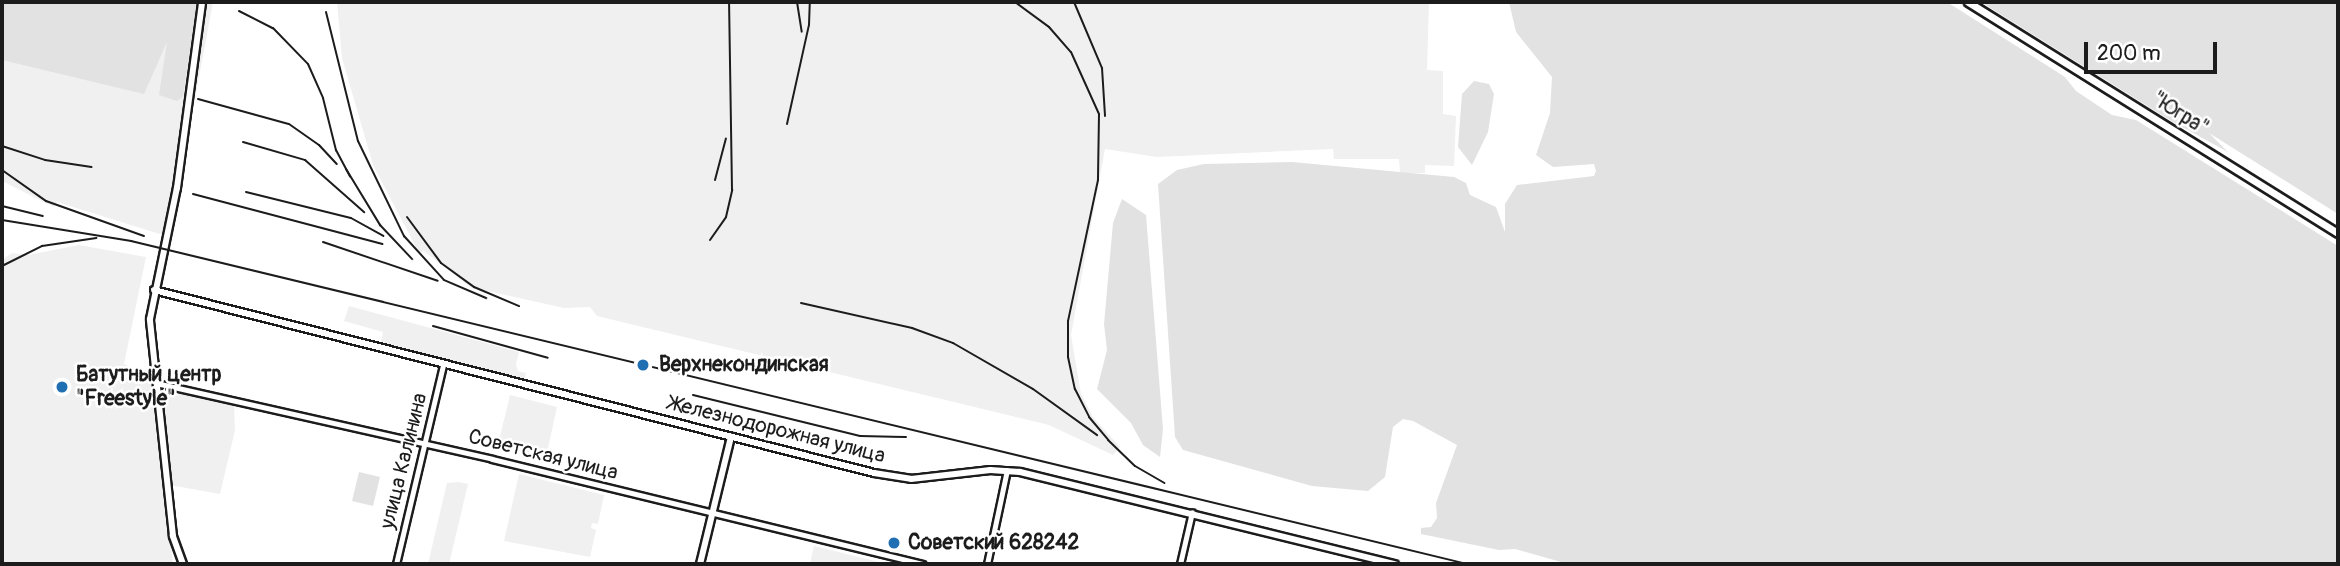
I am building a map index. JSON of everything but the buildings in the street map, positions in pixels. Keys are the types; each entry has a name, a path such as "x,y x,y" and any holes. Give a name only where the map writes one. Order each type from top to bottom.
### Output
{"highway":[{"name":"\"Югра\"","path":"1968,2 2338,233"}],"main road":[{"path":"183,564 176,552 155,383 150,319 181,165 202,2"},
{"name":"Железнодорожная улица","path":"154,290 443,365 902,478 1007,470 1192,512 1395,564"},
{"path":"700,564 731,437"}],"street":[{"name":"улица Калинина","path":"396,564 443,365"},
{"name":"Советская улица","path":"155,383 425,444 922,564"},
{"path":"987,564 1007,470"},
{"path":"1180,564 1192,512"}],"shaded area":[{"path":"2,2 213,2 191,120 183,120 163,235 57,202 54,207 2,181"},
{"path":"2,2 197,2 183,96 177,101 159,95 167,42 144,94 2,60"},
{"path":"337,2 1429,2 1427,70 1443,71 1443,114 1456,116 1454,166 1425,165 1425,173 1400,173 1399,159 1334,159 1333,149 1157,157 1105,149 1071,335 1081,394 1093,417 1120,447 1113,455 1049,425 597,316 590,307 564,308 470,287 424,251 419,253 373,165 342,58"},
{"path":"1509,2 1947,2 2065,77 2076,91 2112,115 2136,120 2338,246 2338,564 1568,564 1515,549 1499,550 1421,534 1421,528 1431,527 1437,518 1436,503 1457,445 1413,421 1403,419 1393,427 1385,477 1368,491 1312,486 1183,450 1175,437 1158,184 1177,170 1204,164 1292,162 1454,177 1466,183 1470,195 1496,207 1505,232 1505,204 1517,185 1594,176 1596,171 1594,164 1553,167 1536,155 1550,113 1552,77 1516,32"},
{"path":"1981,2 2338,2 2338,214 2209,133 2228,152 2173,122"},
{"path":"1474,81 1489,84 1494,94 1488,132 1472,165 1458,147 1462,94"},
{"path":"1122,199 1146,215 1163,429 1160,457 1143,445 1131,423 1097,389 1107,350 1104,324 1113,223"},
{"path":"79,245 146,257 124,364 150,376 173,564 2,564 2,260 12,253 28,255"},
{"path":"349,306 519,352 516,364 518,371 526,373 524,382 391,346 381,341 383,332 344,321"},
{"path":"157,386 234,406 235,430 220,494 170,485"},
{"path":"510,395 557,407 546,457 498,445"},
{"path":"359,472 380,477 373,506 352,501"},
{"path":"519,474 604,495 598,524 592,523 591,528 596,530 590,557 504,541"},
{"path":"447,483 468,484 449,564 428,564"},
{"path":"814,546 887,564 810,564"}],"railway":[{"path":"710,240 726,217 732,190 729,2"},
{"path":"797,2 802,32"},
{"path":"787,124 809,25 810,2"},
{"path":"1015,2 1049,27 1071,52 1099,114 1098,180 1068,321 1068,357 1075,389 1089,417 1108,440 1135,466 1165,483"},
{"path":"1074,2 1102,68 1105,116"},
{"path":"239,11 273,28 308,64 323,98 336,150 350,176"},
{"path":"326,12 358,141 404,236 444,280 486,298"},
{"path":"198,99 289,124 319,145 337,164"},
{"path":"715,180 726,138"},
{"path":"243,142 305,160 364,212"},
{"path":"2,146 45,160 91,167"},
{"path":"346,169 380,225 412,259"},
{"path":"2,170 46,201 144,236"},
{"path":"246,192 351,218 383,236"},
{"path":"193,194 382,244"},
{"path":"2,206 43,216"},
{"path":"407,217 441,263 474,287 519,306"},
{"path":"2,220 131,241 1467,564"},
{"path":"2,266 42,246 96,238"},
{"path":"323,242 438,281"},
{"path":"801,303 912,328 953,343 1033,389 1097,435"},
{"path":"433,326 548,358"},
{"path":"693,395 860,436 906,437"}],"place":[{"name":"Верхнекондинская","path":"643,365"},
{"name":"Батутный центр \"Freestyle\"","path":"62,387"},
{"name":"Советский 628242","path":"894,543"}]}
